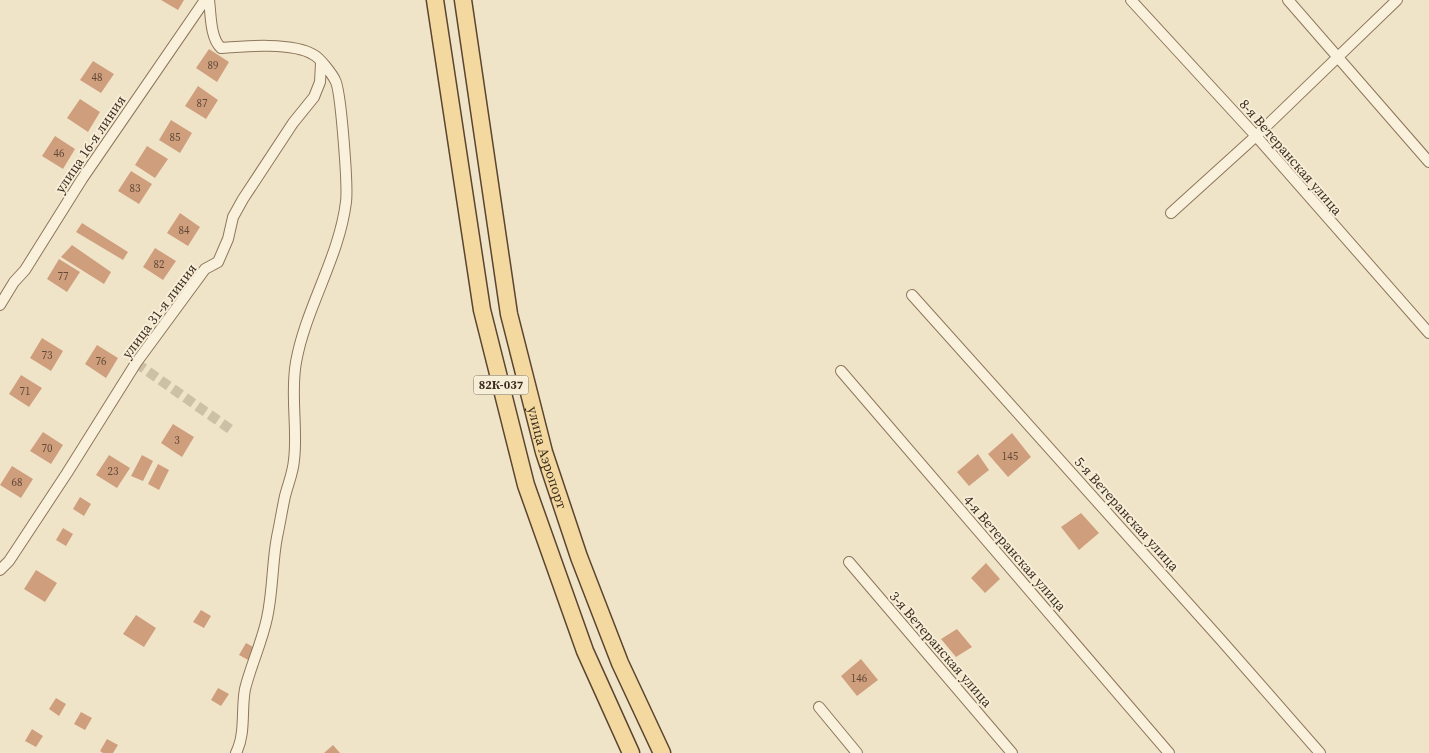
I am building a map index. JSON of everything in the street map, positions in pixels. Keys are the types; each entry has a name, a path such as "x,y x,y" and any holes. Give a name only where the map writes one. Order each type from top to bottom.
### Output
{"main road":[{"name":"улица Аэропорт","path":"435,0 482,310 526,485 585,651 631,753"},
{"name":"улица Аэропорт","path":"463,0 509,314 544,452 579,557 620,663 662,753"}],"street":[{"name":"улица 16-я линия","path":"0,305 14,282 26,270 82,179 205,0"},
{"path":"209,0 214,38 216,44 221,48 255,45 286,47 316,55 337,81 342,123 346,201 327,273 306,325 296,362 293,389 296,432 294,462 277,539 267,618 245,690 244,723 236,753"},
{"name":"8-я Ветеранская улица","path":"1132,0 1256,136 1429,333"},
{"path":"1288,0 1429,162"},
{"path":"1171,213 1256,136 1397,0"},
{"name":"улица 31-я линия","path":"0,570 9,561 136,364 205,269 218,262 228,239 232,217 293,124 314,96 320,82 321,63"},
{"name":"5-я Ветеранская улица","path":"912,296 1320,753"},
{"name":"4-я Ветеранская улица","path":"841,371 1169,753"},
{"name":"3-я Ветеранская улица","path":"848,562 1012,753"},
{"path":"818,707 857,753"}],"building":[{"path":"161,0 184,0 178,10"},
{"path":"209,49 229,62 217,82 196,68"},
{"path":"93,61 114,74 101,93 80,80"},
{"path":"198,86 218,100 206,119 185,106"},
{"path":"80,99 100,112 88,132 67,118"},
{"path":"171,120 192,133 180,153 159,140"},
{"path":"55,136 75,149 63,169 42,156"},
{"path":"147,146 168,159 155,178 135,165"},
{"path":"131,171 152,184 139,204 118,191"},
{"path":"180,213 200,227 188,246 167,233"},
{"path":"82,223 128,252 123,260 76,232"},
{"path":"72,245 111,272 104,284 61,257"},
{"path":"155,248 176,261 163,280 143,267"},
{"path":"59,259 80,272 67,292 47,279"},
{"path":"42,338 63,351 51,371 30,358"},
{"path":"97,345 118,358 106,378 85,364"},
{"path":"21,375 42,388 29,407 9,394"},
{"path":"173,424 194,437 182,457 161,443"},
{"path":"43,432 63,445 51,464 30,451"},
{"path":"1012,433 1031,457 1008,477 988,454"},
{"path":"978,454 989,470 969,486 957,472"},
{"path":"109,455 130,468 117,488 96,475"},
{"path":"142,455 153,461 143,481 131,476"},
{"path":"158,464 169,470 159,490 148,484"},
{"path":"12,466 33,479 21,498 0,485"},
{"path":"80,497 91,504 84,516 73,509"},
{"path":"1081,513 1099,533 1079,550 1061,527"},
{"path":"63,528 73,534 66,546 56,540"},
{"path":"986,563 1000,579 985,593 971,578"},
{"path":"36,570 57,583 45,602 24,589"},
{"path":"201,610 211,616 204,628 193,622"},
{"path":"136,615 156,628 144,647 123,634"},
{"path":"957,629 972,647 956,657 941,639"},
{"path":"246,643 257,649 250,661 239,655"},
{"path":"861,659 878,680 857,696 841,676"},
{"path":"218,688 229,694 221,706 211,700"},
{"path":"56,698 66,704 59,716 49,709"},
{"path":"81,712 92,718 85,730 74,724"},
{"path":"32,729 43,736 36,747 25,741"},
{"path":"107,739 118,745 113,753 103,753 100,751"},
{"path":"333,745 340,753 324,753"}],"tunnel":[{"path":"136,363 230,429"}]}
